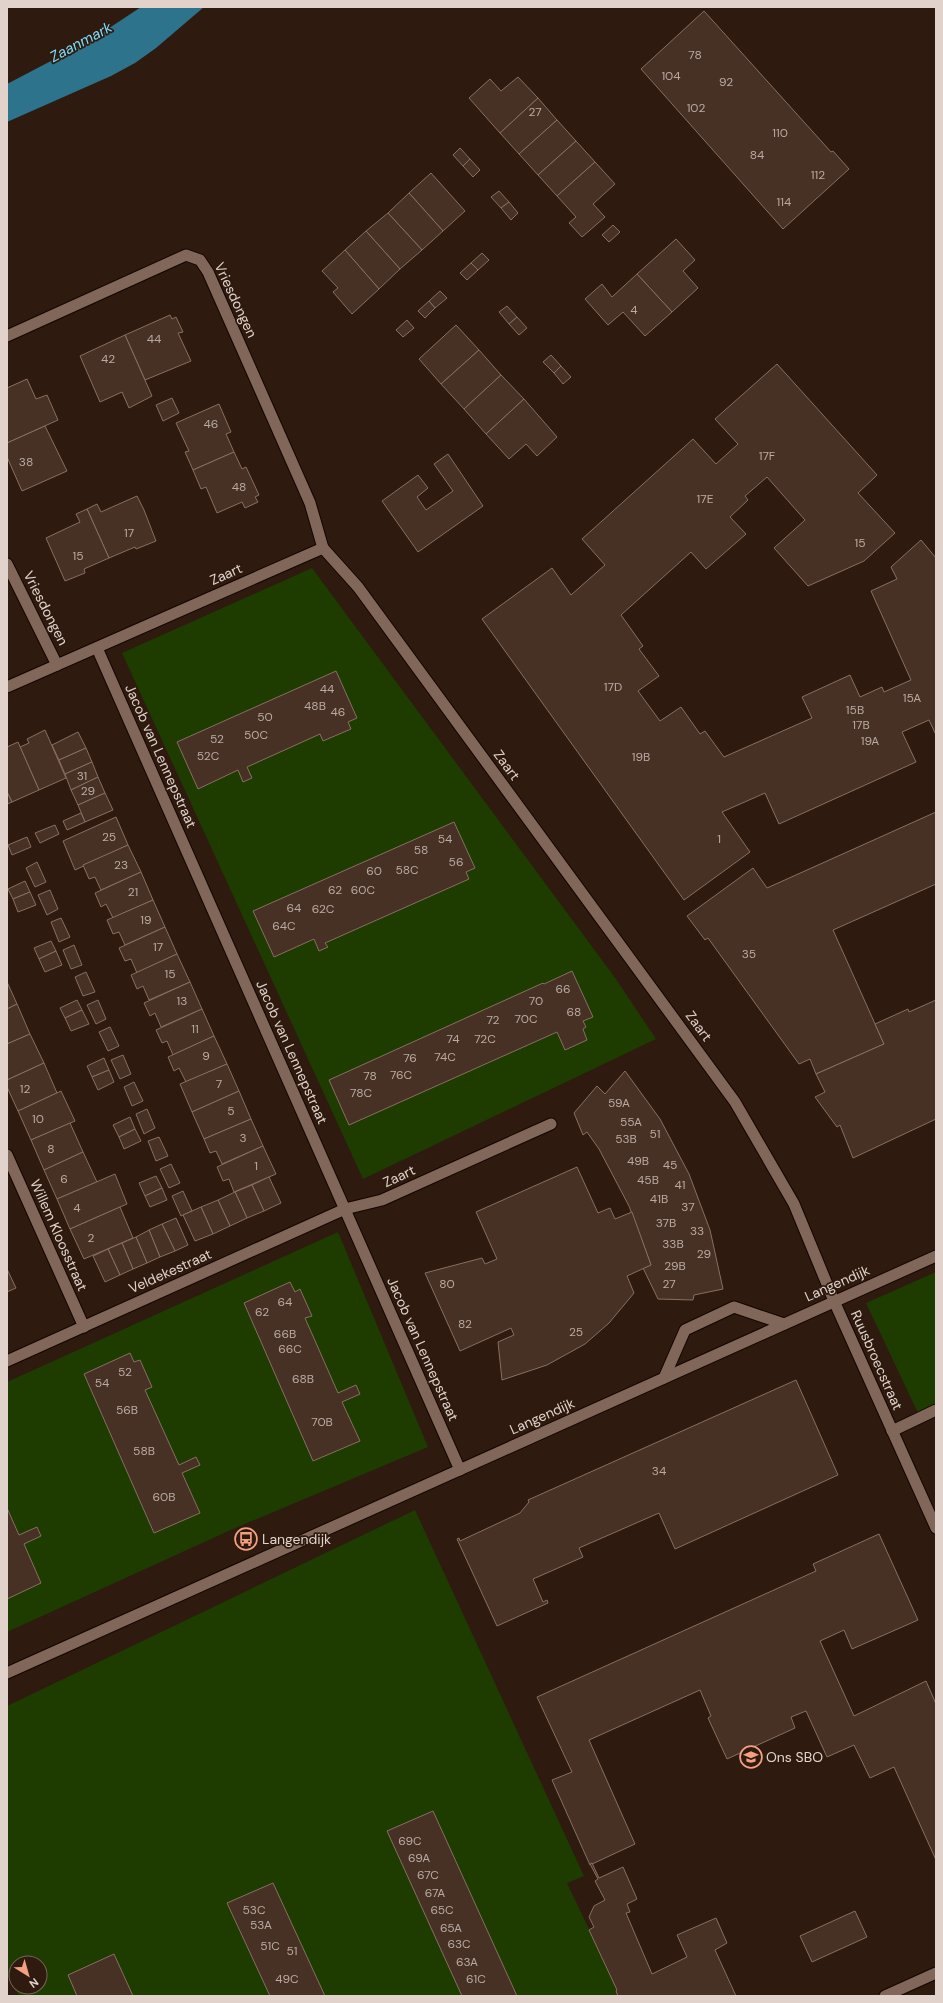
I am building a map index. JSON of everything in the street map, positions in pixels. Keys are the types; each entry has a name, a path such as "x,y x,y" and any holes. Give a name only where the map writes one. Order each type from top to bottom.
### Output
{"street":[{"name":"Vriesdongen","path":"7,336 186,255 200,260 208,272 310,503 323,548"},
{"name":"Zaart","path":"7,687 323,548 358,587 735,1102 794,1204 834,1301"},
{"name":"Vriesdongen","path":"7,564 57,665"},
{"name":"Jacob van Lennepstraat","path":"97,648 460,1470"},
{"name":"Zaart","path":"345,1209 382,1200 551,1124"},
{"name":"Willem Kloosstraat","path":"7,1155 84,1327"},
{"name":"Veldekestraat","path":"7,1361 345,1209"},
{"name":"Langendijk","path":"7,1673 936,1256"},
{"name":"Ruusbroecstraat","path":"834,1301 936,1528"},
{"path":"664,1378 685,1330 734,1307 784,1324"},
{"name":"Ruusbroecstraat","path":"892,1431 936,1410"},
{"path":"885,1996 936,1973"}],"green space":[{"path":"312,568 616,979 656,1039 363,1179 122,653"},
{"path":"338,1232 428,1447 233,1529 7,1632 7,1382"},
{"path":"936,1272 936,1405 918,1413 866,1303"},
{"path":"415,1510 584,1876 567,1883 621,1996 19,1996 48,1995 48,1955 8,1955 8,1972 7,1706"}],"water":[{"path":"141,7 204,7 156,48 135,63 111,76 7,122 7,84 91,40"}],"building":[{"path":"704,11 831,152 833,151 849,169 783,229 641,69"},
{"path":"518,77 538,98 500,133 469,98 490,79 501,91"},
{"path":"538,98 557,120 519,154 500,133"},
{"path":"557,120 576,141 538,175 519,154"},
{"path":"576,141 595,162 557,196 538,175"},
{"path":"460,148 470,159 463,166 453,155"},
{"path":"470,159 480,170 473,177 463,166"},
{"path":"595,162 615,184 593,204 605,217 582,237 569,223 576,217 557,196"},
{"path":"431,173 465,211 443,231 409,193"},
{"path":"499,191 509,202 501,208 491,197"},
{"path":"409,193 443,231 422,250 388,213"},
{"path":"509,202 518,213 511,220 501,208"},
{"path":"388,213 422,250 400,269 366,231"},
{"path":"613,225 620,232 609,242 602,235"},
{"path":"366,231 400,269 379,289 345,250"},
{"path":"676,239 695,260 683,271 698,288 672,312 637,274"},
{"path":"345,250 379,289 352,314 333,292 338,288 322,271"},
{"path":"482,253 489,260 478,270 471,263"},
{"path":"471,263 478,270 467,280 460,273"},
{"path":"637,274 672,312 645,336 623,312 608,325 585,299 602,284 612,297"},
{"path":"440,291 447,298 435,308 429,301"},
{"path":"429,301 435,308 425,318 418,311"},
{"path":"507,306 517,317 509,324 499,312"},
{"path":"170,315 172,319 176,317 183,332 178,333 191,361 145,380 125,335"},
{"path":"517,317 527,328 519,335 509,324"},
{"path":"407,320 414,328 403,337 396,330"},
{"path":"456,325 479,350 441,384 419,359"},
{"path":"125,335 152,396 129,408 122,392 100,402 80,356"},
{"path":"479,350 501,375 464,409 441,384"},
{"path":"551,355 561,366 554,373 543,362"},
{"path":"777,364 877,475 858,493 895,533 864,561 808,586 774,548 805,520 767,477 745,496 748,500 730,517 746,534 706,569 691,552 621,615 643,646 639,649 659,676 638,691 660,721 681,707 700,734 705,731 724,757 812,718 802,697 850,675 860,697 882,687 884,692 911,680 871,591 897,579 891,567 921,540 936,558 936,735 929,720 902,732 916,762 779,824 765,793 722,812 750,852 684,900 482,619 552,568 571,595 605,565 582,539 693,439 716,464 738,444 715,419"},
{"path":"561,366 571,377 563,384 554,373"},
{"path":"501,375 524,399 486,434 464,409"},
{"path":"27,379 36,399 47,395 58,420 7,443 7,388"},
{"path":"172,398 179,413 163,421 156,405"},
{"path":"524,399 557,437 537,456 526,444 509,459 486,434"},
{"path":"219,404 231,432 226,434 234,452 193,470 185,452 189,451 176,423"},
{"path":"45,426 67,471 22,491 7,457 7,443"},
{"path":"234,452 242,469 246,467 259,495 255,497 258,502 245,508 242,502 217,513 206,487 201,489 193,470"},
{"path":"448,454 483,506 418,552 382,501 418,475 428,488 417,497 426,510 453,491 434,464"},
{"path":"137,496 156,541 136,549 135,547 109,558 87,509 97,504 101,512"},
{"path":"87,509 109,558 84,569 85,573 65,581 46,538 80,522 76,514"},
{"path":"336,671 357,718 348,722 351,729 323,741 320,734 247,767 252,778 243,782 238,770 198,789 177,742"},
{"path":"45,730 66,778 39,790 20,747 29,743 27,739"},
{"path":"78,732 86,748 59,760 52,745"},
{"path":"18,742 39,790 12,802 7,792 7,747"},
{"path":"86,748 92,762 65,774 59,760"},
{"path":"92,762 98,777 71,790 65,774"},
{"path":"98,777 105,793 78,805 71,790"},
{"path":"7,792 12,802 7,804"},
{"path":"105,793 113,810 85,822 78,805"},
{"path":"936,812 936,884 833,930 884,1044 816,1074 810,1059 799,1064 708,938 705,940 687,916 753,868 767,888"},
{"path":"81,813 85,822 67,830 63,821"},
{"path":"116,817 128,845 75,870 63,841"},
{"path":"454,822 475,868 466,872 469,879 325,943 328,947 319,951 314,939 274,957 253,911"},
{"path":"55,825 59,834 40,843 35,833"},
{"path":"27,837 31,847 12,855 8,845"},
{"path":"128,845 141,872 101,890 95,877 89,879 83,865"},
{"path":"37,862 46,882 35,887 26,868"},
{"path":"141,872 153,900 113,918 106,904 101,907 95,893"},
{"path":"25,881 30,892 13,899 8,889"},
{"path":"50,890 58,909 47,915 38,895"},
{"path":"30,892 36,905 18,912 13,899"},
{"path":"153,900 165,927 125,945 119,932 113,934 107,920"},
{"path":"61,918 70,937 59,942 51,922"},
{"path":"165,927 177,954 137,973 131,959 125,961 119,948"},
{"path":"51,941 56,951 39,959 34,948"},
{"path":"74,945 82,965 71,969 63,950"},
{"path":"56,951 62,965 45,972 39,959"},
{"path":"177,954 190,982 149,1000 143,986 137,989 131,975"},
{"path":"572,971 593,1017 583,1021 586,1027 583,1029 587,1040 565,1050 557,1032 349,1125 329,1080"},
{"path":"86,972 95,992 83,996 75,977"},
{"path":"7,982 17,1004 7,1009"},
{"path":"190,982 202,1009 161,1027 155,1013 150,1016 144,1003"},
{"path":"77,1000 82,1010 65,1018 60,1008"},
{"path":"98,1000 106,1019 96,1024 87,1005"},
{"path":"936,1000 936,1119 853,1158 840,1125 837,1127 815,1097 825,1092 816,1074 884,1044 875,1024 908,1009 909,1012"},
{"path":"17,1004 30,1034 7,1044 7,1009"},
{"path":"202,1009 214,1036 173,1055 167,1041 162,1043 156,1030"},
{"path":"82,1010 89,1024 71,1031 65,1018"},
{"path":"110,1027 119,1046 108,1051 99,1032"},
{"path":"30,1034 44,1063 7,1080 7,1044"},
{"path":"214,1036 227,1064 186,1082 179,1068 174,1071 168,1057"},
{"path":"123,1055 131,1074 120,1079 111,1060"},
{"path":"104,1058 109,1070 92,1077 87,1066"},
{"path":"44,1063 57,1093 18,1111 7,1087 7,1080"},
{"path":"227,1064 239,1091 192,1112 180,1084"},
{"path":"109,1070 114,1082 98,1090 92,1077"},
{"path":"625,1071 660,1119 689,1174 710,1230 723,1289 694,1295 693,1300 658,1299 643,1268 651,1265 629,1206 599,1149 587,1132 583,1135 574,1113 597,1086 605,1094"},
{"path":"134,1082 143,1101 132,1106 124,1087"},
{"path":"61,1091 75,1121 31,1140 18,1111"},
{"path":"239,1091 251,1119 204,1139 192,1112"},
{"path":"147,1109 155,1128 144,1134 136,1114"},
{"path":"130,1117 135,1129 119,1137 113,1125"},
{"path":"251,1119 263,1146 222,1164 216,1151 210,1153 204,1139"},
{"path":"70,1123 83,1152 44,1170 31,1140"},
{"path":"135,1129 141,1141 124,1149 119,1137"},
{"path":"159,1137 168,1156 156,1161 148,1141"},
{"path":"263,1146 276,1174 234,1192 229,1179 223,1181 217,1167"},
{"path":"83,1152 97,1182 57,1199 44,1170"},
{"path":"171,1164 180,1183 169,1188 160,1169"},
{"path":"577,1167 598,1213 610,1208 615,1219 632,1212 651,1265 627,1276 634,1293 609,1323 585,1344 547,1365 502,1380 498,1342 514,1335 511,1328 460,1351 425,1273 482,1258 485,1264 497,1259 476,1212"},
{"path":"115,1174 127,1204 70,1229 57,1199"},
{"path":"156,1176 162,1188 145,1196 139,1183"},
{"path":"269,1177 281,1203 264,1211 252,1185"},
{"path":"252,1185 264,1211 247,1218 235,1192"},
{"path":"162,1188 167,1200 150,1207 145,1196"},
{"path":"183,1191 192,1211 181,1216 172,1196"},
{"path":"235,1192 247,1218 230,1226 218,1200"},
{"path":"218,1200 230,1226 213,1234 201,1207"},
{"path":"120,1207 133,1238 84,1259 70,1229"},
{"path":"201,1207 213,1234 195,1241 183,1215"},
{"path":"176,1218 188,1245 175,1251 162,1224"},
{"path":"162,1224 175,1251 160,1257 149,1230"},
{"path":"149,1230 160,1257 147,1263 136,1237"},
{"path":"136,1237 147,1263 133,1269 122,1243"},
{"path":"122,1243 133,1269 120,1275 108,1249"},
{"path":"108,1249 120,1275 105,1282 93,1256"},
{"path":"7,1269 16,1288 7,1292"},
{"path":"290,1282 295,1292 300,1289 312,1316 305,1318 338,1393 356,1385 360,1394 342,1402 360,1441 313,1461 244,1303"},
{"path":"130,1353 134,1362 140,1360 152,1387 145,1390 179,1465 196,1457 200,1465 182,1473 200,1513 154,1533 84,1374"},
{"path":"796,1380 838,1475 675,1549 659,1513 579,1548 583,1557 533,1579 543,1602 547,1600 548,1603 497,1626 457,1539 459,1538 460,1541 520,1513 529,1502 528,1500"},
{"path":"7,1508 19,1535 37,1527 41,1536 24,1544 41,1583 7,1599"},
{"path":"879,1534 918,1620 852,1649 844,1630 820,1641 854,1716 926,1681 936,1704 936,1860 894,1767 870,1778 854,1745 827,1757 806,1711 791,1717 795,1728 727,1759 708,1718 711,1716 700,1690 589,1740 635,1844 590,1865 552,1780 572,1772 537,1697 816,1571 813,1564"},
{"path":"433,1811 517,1996 462,1996 387,1831"},
{"path":"592,1863 599,1878 623,1867 637,1899 627,1904 630,1912 626,1913 652,1974 687,1957 677,1935 716,1918 727,1943 715,1950 736,1996 618,1996 617,1990 589,1930 594,1927 589,1917 594,1906 605,1900 595,1881 598,1879 590,1864"},
{"path":"273,1883 325,1996 270,1996 227,1903"},
{"path":"855,1911 867,1937 812,1962 800,1936"},
{"path":"114,1954 133,1996 77,1996 68,1975"}],"place":[{"name":"Langendijk","path":"246,1539"},
{"name":"Ons SBO","path":"751,1757"}],"water label":[{"name":"Zaanmark","path":"81,42"}]}
